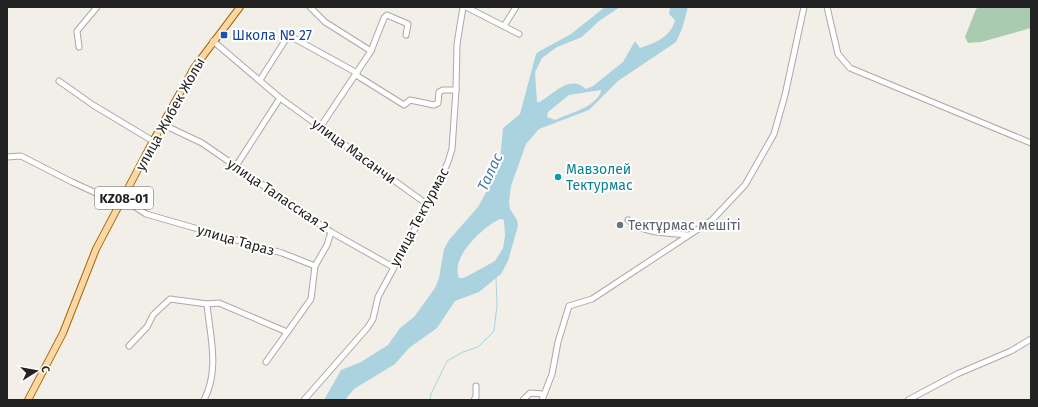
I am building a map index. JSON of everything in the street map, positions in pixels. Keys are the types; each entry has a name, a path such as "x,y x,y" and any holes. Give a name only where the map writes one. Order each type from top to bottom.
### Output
{"main road":[{"name":"улица Жибек Жолы","path":"28,400 63,333 96,249 162,124 194,68 240,7"}],"street":[{"path":"79,47 77,31 97,7"},
{"path":"310,7 325,22 371,52"},
{"name":"улица Тектурмас","path":"304,400 368,327 373,319 378,297 428,205 448,162 452,149 457,44 463,7"},
{"path":"466,7 519,34"},
{"path":"504,26 516,7"},
{"path":"523,400 530,393 542,397 552,374 558,342 569,306 592,299 687,235 712,220 745,186 769,145 785,95 804,7"},
{"path":"827,7 838,54 850,68 1031,143"},
{"path":"321,126 371,52 384,18 387,15 408,24 406,35"},
{"path":"260,80 286,38 290,36 356,74 404,105 410,100 434,105 438,103 439,92 442,90 456,90"},
{"name":"улица Масанчи","path":"213,41 280,98 321,126 428,205"},
{"path":"59,81 93,105 153,141"},
{"path":"236,166 280,98"},
{"name":"улица Таласская 2","path":"162,124 202,143 331,232 394,267"},
{"name":"улица Тараз","path":"7,157 21,156 72,182 122,201 146,214 282,253 315,266"},
{"path":"628,220 638,227 646,230 687,235"},
{"path":"266,362 311,299 315,266 328,245 331,232"},
{"path":"129,346 147,327 153,315 170,298 207,304 219,303 287,332"},
{"path":"204,400 210,388 213,367 212,334 207,304"},
{"path":"908,400 957,374 1011,351 1031,339"},
{"path":"474,400 476,397 476,386"}],"green space":[{"path":"980,7 1031,7 1031,28 981,42 968,43 965,37 976,9"}],"water":[{"path":"605,7 620,7 599,21 582,37 557,47 542,58 535,72 537,102 540,102 567,85 578,84 586,89 593,86 623,62 635,41 640,48 657,41 670,31 675,20 669,14 670,7 688,7 682,29 676,42 618,81 589,110 539,129 526,144 511,186 509,203 510,209 517,220 518,226 508,261 501,274 479,292 455,301 437,328 409,348 395,364 354,389 345,400 324,400 341,370 361,362 388,345 400,328 414,317 435,288 439,278 444,249 449,240 478,207 498,171 503,128 520,114 536,54 571,34","holes":["601,90 595,101 582,109 555,120 547,117 548,112 569,95","500,219 504,220 505,236 503,248 495,261 464,278 459,278 457,270 459,261 464,252 477,236"]}],"waterway":[{"path":"430,400 431,394 447,361 463,352 478,347 494,331 497,305 496,279"}],"place":[{"name":"Школа № 27","path":"224,35"},
{"name":"Мавзолей Тектурмас","path":"558,177"},
{"name":"Тектұрмас мешіті","path":"620,225"}],"water label":[{"name":"Талас","path":"490,172"}]}
